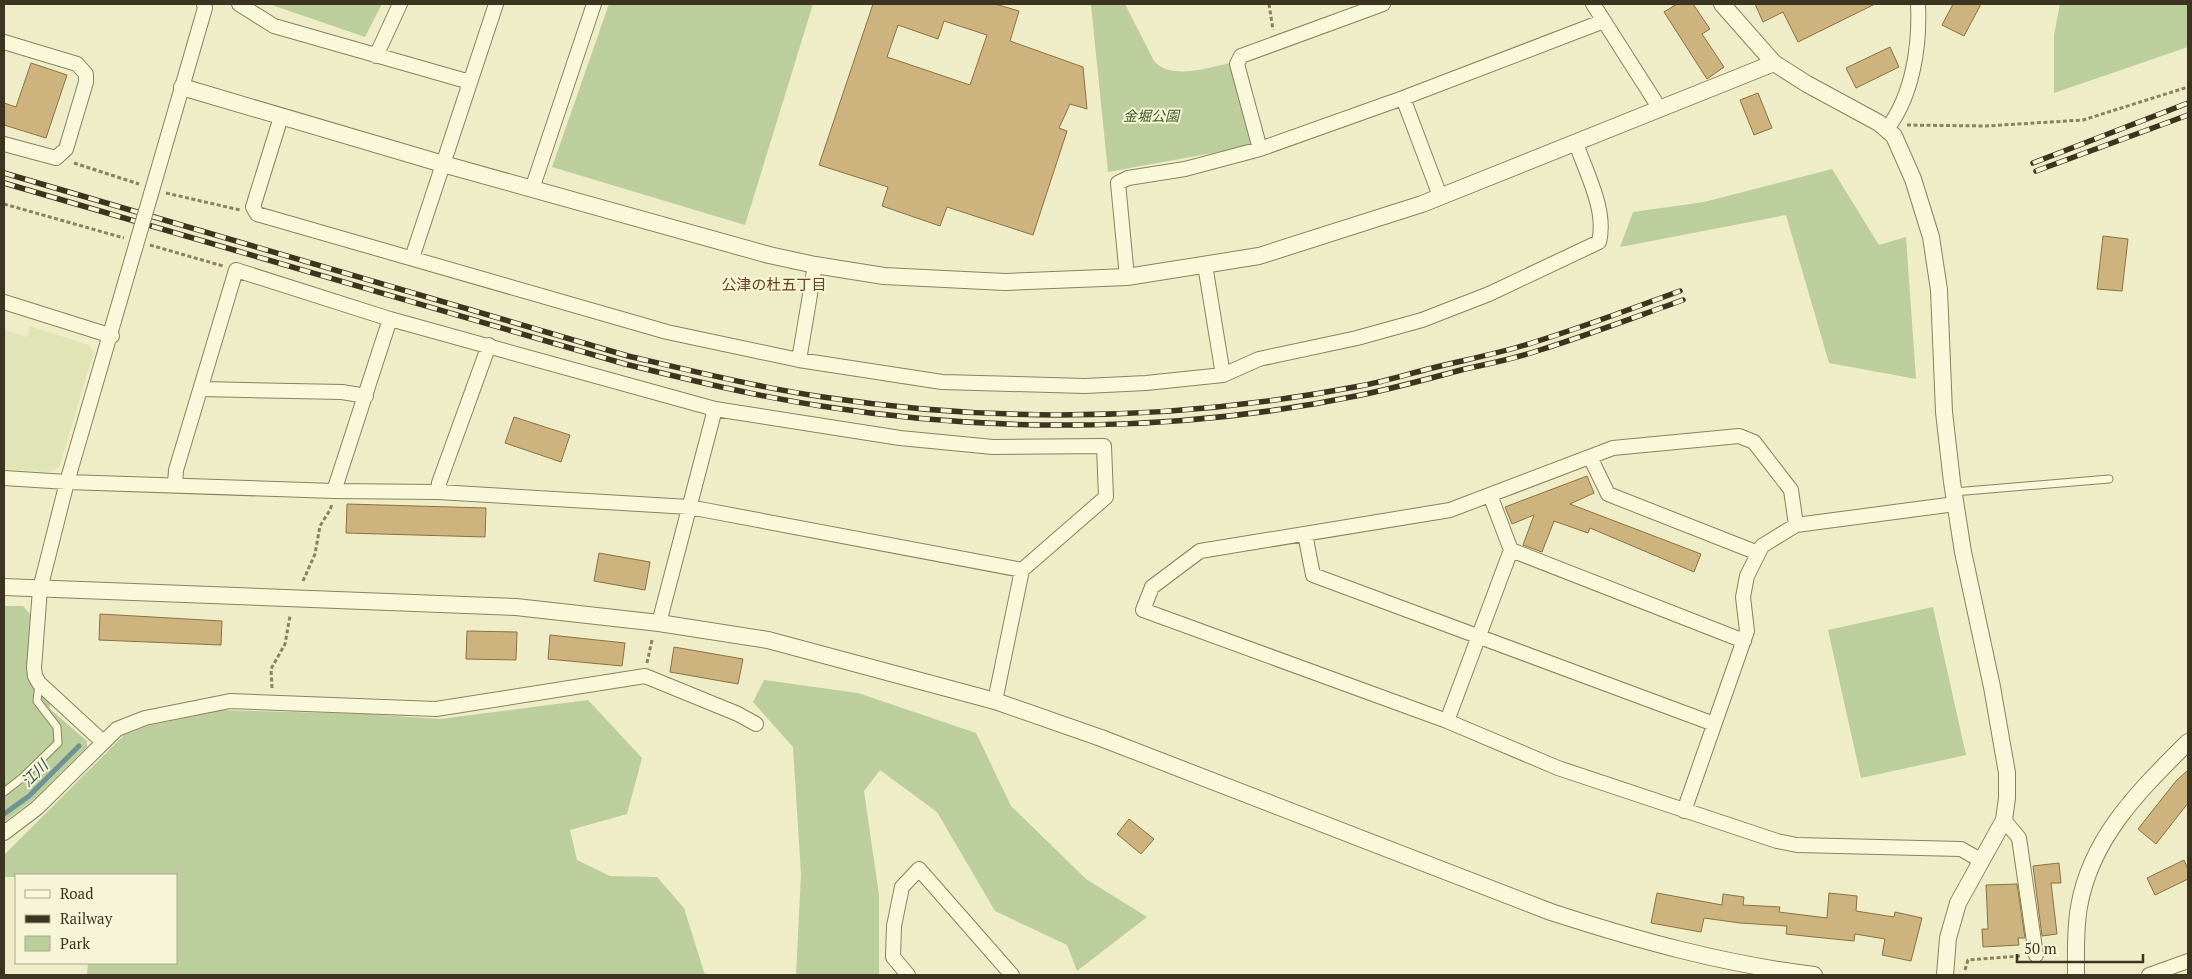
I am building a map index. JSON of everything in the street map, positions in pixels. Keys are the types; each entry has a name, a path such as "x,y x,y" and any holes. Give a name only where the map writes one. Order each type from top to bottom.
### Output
{"street":[{"path":"103,742 39,683 35,676 40,589 67,482 112,336 138,238 205,8 204,4"},
{"path":"239,4 274,26 470,82"},
{"path":"376,56 400,4"},
{"path":"412,258 496,4"},
{"path":"532,189 594,4"},
{"path":"1260,149 1237,64 1241,56 1383,4"},
{"path":"1593,4 1660,109"},
{"path":"1722,4 1774,63 1807,84 1889,127 1899,145 1913,179 1931,237 1940,290 1944,412 1954,498 1962,552 1992,687 2007,773 2008,798 2004,820 1958,902 1948,938 1946,975"},
{"path":"1889,127 1897,116 1909,83 1919,29 1918,4"},
{"path":"1127,278 1118,183 1128,178 1185,169 1260,149 1403,98 1604,21"},
{"path":"4,42 78,64 86,74 86,82 66,149 56,158 4,144"},
{"path":"182,87 443,164 769,255 815,266 884,276 949,281 1005,282 1127,278 1259,256 1386,216 1440,196 1774,63"},
{"path":"1403,98 1440,196"},
{"path":"281,117 254,207 257,214 667,332 799,360 942,382 1085,386 1146,384 1223,375 1259,359 1357,338 1422,320 1489,294 1599,242 1602,232 1600,210 1576,143"},
{"path":"1205,265 1223,375"},
{"path":"799,360 815,266"},
{"path":"175,485 176,470 236,270 390,319 715,409 799,424 900,438 993,447 1104,446 1106,497 1022,570 995,701"},
{"path":"4,302 112,336"},
{"path":"334,491 390,319"},
{"path":"438,492 439,483 488,345"},
{"path":"201,389 342,392 366,396"},
{"path":"659,623 715,409"},
{"path":"1796,524 1791,490 1754,442 1739,436 1613,448 1450,510 1200,551 1152,587 1143,610 1447,721 1558,768 1776,841 1797,845 1962,849 1982,861"},
{"path":"1590,457 1608,494 1758,553"},
{"path":"4,478 67,482 334,491 438,492 689,507 1022,570"},
{"path":"1447,721 1510,550 1490,495"},
{"path":"1684,811 1747,631 1743,597 1744,590 1747,576 1762,546 1796,524 1954,498"},
{"path":"1305,534 1313,575 1714,724"},
{"path":"1510,550 1744,641"},
{"path":"4,586 516,608 659,623 768,640 995,701 1100,738 1560,915 1623,936 1704,957 1814,975"},
{"path":"4,833 37,808 117,729 144,718 230,701 273,701 436,709 645,676 679,689 756,724"},
{"path":"2076,975 2078,908 2093,860 2106,836 2127,806 2188,742"},
{"path":"2004,820 2019,838 2036,955"},
{"path":"908,975 893,957 894,926 902,887 919,869 1012,975"},
{"path":"2149,975 2188,961"}],"lane":[{"path":"1954,498 2109,478"},
{"path":"4,792 22,778 58,743 57,727 37,702 39,683"}],"path":[{"path":"1268,4 1270,16"},
{"path":"1889,127 1986,126 2083,120 2188,87"},
{"path":"56,158 152,191 237,210 254,207"},
{"path":"4,204 138,238 236,270"},
{"path":"303,581 315,554 320,526 330,510 334,491"},
{"path":"273,701 271,669 285,644 290,616"},
{"path":"645,676 652,640"},
{"path":"1964,970 1968,960 2036,955"}],"green space":[{"path":"269,4 382,4 365,37"},
{"path":"609,4 813,4 745,225 552,167"},
{"name":"金堀公園","path":"1125,4 1154,61 1161,67 1170,70 1191,71 1231,63 1251,146 1108,172 1091,5"},
{"path":"2060,4 2188,4 2188,47 2054,93 2054,35"},
{"path":"1832,169 1879,245 1906,237 1916,379 1829,363 1786,215 1620,247 1633,212 1704,202"},
{"path":"30,326 89,345 94,352 59,467 50,472 4,469 4,330 27,337"},
{"path":"4,606 23,606 30,614 27,678 50,701 50,709 87,741 87,747 33,800 4,822"},
{"path":"1933,607 1966,755 1861,778 1828,630"},
{"path":"764,680 858,693 976,733 1011,806 1086,879 1147,917 1077,971 1067,945 995,911 937,812 880,770 864,791 879,895 879,975 796,975 801,874 793,747 753,702"},
{"path":"588,700 642,758 627,814 570,830 577,860 610,876 657,877 684,908 705,975 87,975 88,964 178,964 178,874 15,874 15,877 4,877 4,855 124,735 147,726 222,710 366,714 440,719"}],"building":[{"path":"873,4 995,4 1019,11 1010,41 1083,67 1087,109 1070,104 1059,128 1067,131 1033,235 947,207 940,226 882,206 888,187 819,165","holes":["944,21 987,35 970,85 887,57 898,25 938,39"]},
{"path":"1677,4 1693,4 1710,29 1702,34 1724,67 1707,79 1664,12"},
{"path":"1755,4 1875,4 1798,42 1783,12 1763,22"},
{"path":"1953,4 1981,4 1964,36 1942,25"},
{"path":"1890,47 1899,67 1856,88 1846,68"},
{"path":"31,63 67,75 46,138 4,125 4,103 16,107"},
{"path":"1758,93 1772,128 1754,135 1740,100"},
{"path":"2103,236 2128,239 2122,291 2097,289"},
{"path":"514,417 570,435 561,462 505,443"},
{"path":"1587,476 1594,493 1570,504 1701,554 1694,572 1590,528 1588,533 1554,521 1542,552 1523,545 1534,515 1512,524 1505,507"},
{"path":"347,504 486,508 485,537 346,533"},
{"path":"599,553 650,562 645,590 594,581"},
{"path":"100,614 222,621 221,645 99,640"},
{"path":"467,631 517,632 516,660 466,659"},
{"path":"550,635 625,643 622,666 548,659"},
{"path":"674,647 743,659 738,684 670,672"},
{"path":"2188,770 2188,803 2156,844 2138,829 2176,781"},
{"path":"1129,819 1154,839 1141,854 1117,834"},
{"path":"2184,860 2188,869 2188,879 2155,895 2147,878"},
{"path":"2059,863 2061,883 2051,883 2057,934 2042,936 2033,866"},
{"path":"2017,884 2025,938 2018,938 2019,945 1983,947 1982,929 1988,929 1986,885"},
{"path":"1657,893 1722,905 1723,894 1744,897 1743,905 1780,907 1779,912 1827,918 1829,893 1857,896 1856,911 1894,917 1895,912 1922,918 1911,961 1882,955 1885,939 1855,934 1854,941 1814,937 1786,934 1787,926 1740,923 1704,918 1701,932 1651,923"}],"waterway":[{"name":"江川","path":"4,814 29,796 79,746"}],"railway":[{"path":"2033,163 2188,103"},
{"path":"2036,171 2188,115"},
{"path":"4,173 628,356 798,393 890,406 957,411 1024,414 1159,412 1226,406 1360,386 1538,341 1680,291"},
{"path":"4,183 625,364 796,402 888,415 956,421 1023,425 1091,425 1227,416 1294,407 1373,392 1520,356 1683,300"}],"district":[{"name":"公津の杜五丁目","path":"774,284"}]}
